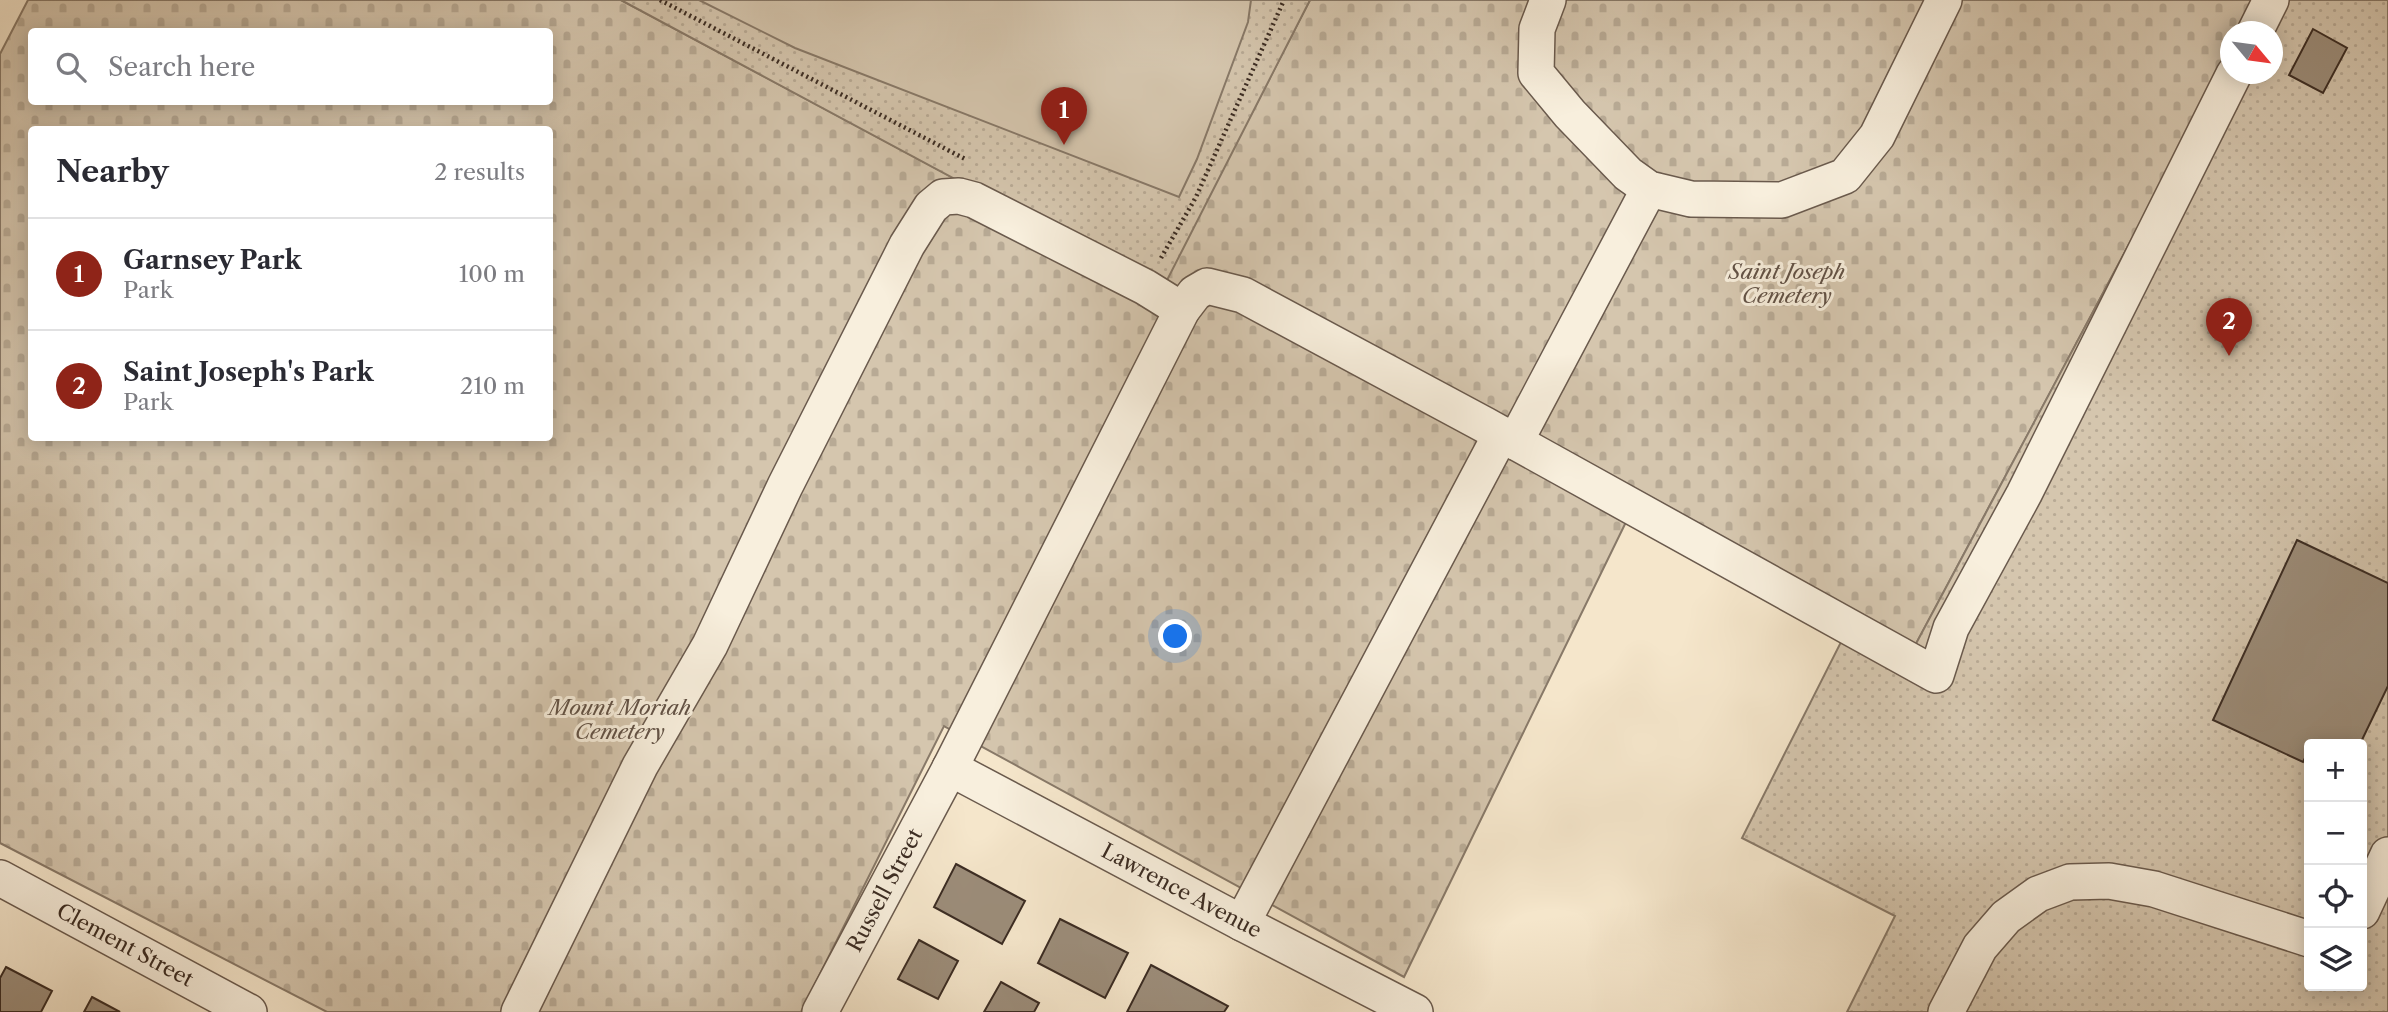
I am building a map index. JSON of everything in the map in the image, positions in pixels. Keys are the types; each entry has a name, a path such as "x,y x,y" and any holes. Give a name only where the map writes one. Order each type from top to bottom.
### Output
{"street":[{"path":"1548,0 1537,29 1536,73 1570,114 1628,174 1649,189 1691,199 1782,200 1845,176 1877,136 1944,0"},
{"path":"2260,21 2271,0"},
{"path":"1508,438 1936,676 1951,628 2024,494 2229,84"},
{"path":"1242,923 1508,438 1649,189"},
{"path":"519,1012 640,766 710,645 839,376 907,245 931,207 943,197 959,196 974,200 1145,287 1182,310"},
{"name":"Russell Street","path":"820,1012 950,768 1182,310 1195,293 1208,286 1243,295 1508,438"},
{"name":"Lawrence Avenue","path":"950,768 1415,1012"},
{"path":"2367,900 2388,855"},
{"name":"Clement Street","path":"0,878 250,1012"},
{"path":"1946,1012 1980,947 2006,917 2038,894 2070,882 2109,881 2154,889 2304,937"}],"path":[{"path":"660,0 976,165"},
{"path":"1159,260 1196,197 1284,0"}],"green space":[{"path":"28,0 621,0 1161,289 1310,0 2260,0 2248,21 2220,21 2220,74 1902,670 1627,520 1404,977 944,726 801,1012 327,1012 0,843 0,54"},
{"path":"621,0 1310,0 1162,290"},
{"path":"699,0 1251,0 1248,22 1197,159 1179,197 795,48"},
{"path":"2260,0 2388,0 2388,1012 1847,1012 1895,916 1742,838 1843,638 1902,670 2220,74 2220,84 2283,84 2283,21 2268,21"}],"building":[{"path":"2313,29 2347,48 2323,93 2289,75"},
{"path":"2297,540 2388,583 2388,686 2362,739 2304,739 2303,762 2213,720"},
{"path":"956,864 1025,901 1002,944 934,907"},
{"path":"1060,919 1128,953 1105,998 1038,963"},
{"path":"919,940 958,961 938,999 898,979"},
{"path":"1151,965 1228,1006 1224,1012 1127,1012"},
{"path":"6,967 52,991 41,1012 0,1012 0,978"},
{"path":"1001,982 1039,1003 1034,1012 984,1012"},
{"path":"92,997 120,1012 84,1012"}],"place":[{"name":"Garnsey Park","path":"1064,145"},
{"name":"Saint Joseph's Park","path":"2229,356"}],"park label":[{"name":"Saint Joseph Cemetery","path":"1787,284"},
{"name":"Mount Moriah Cemetery","path":"620,720"}]}
